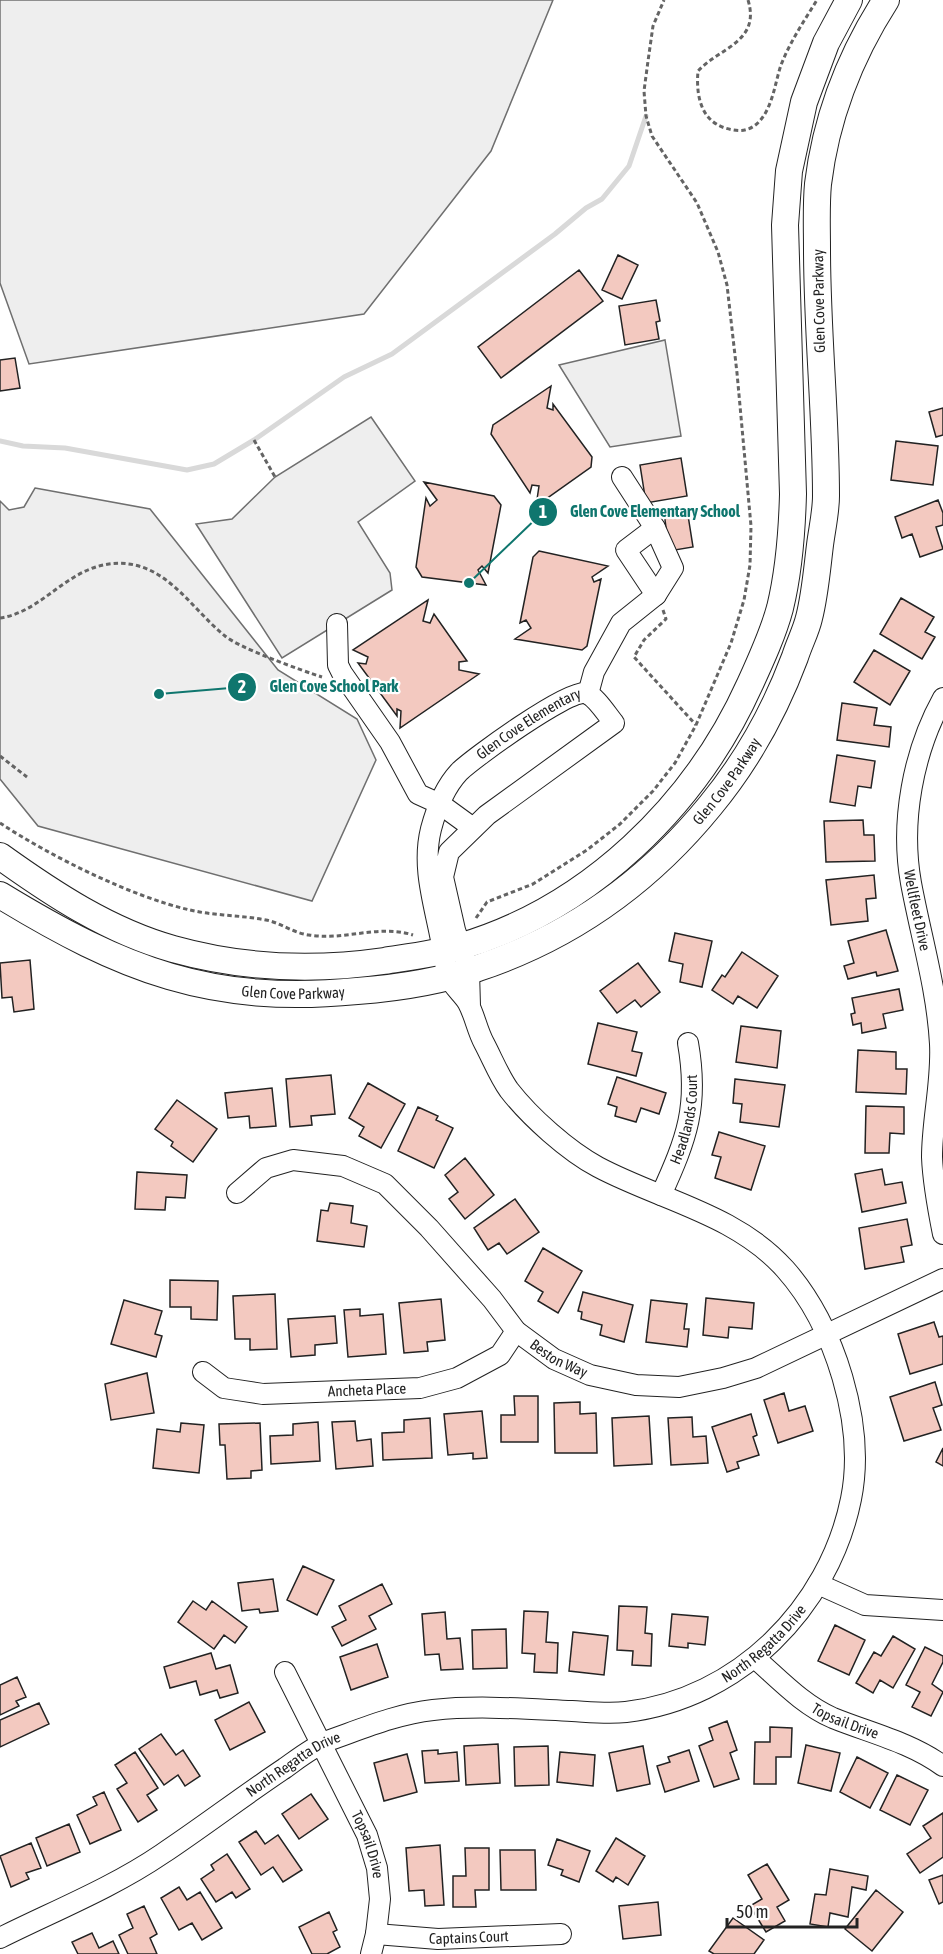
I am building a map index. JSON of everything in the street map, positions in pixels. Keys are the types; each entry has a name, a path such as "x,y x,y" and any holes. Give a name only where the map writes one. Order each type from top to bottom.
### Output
{"main road":[{"name":"Glen Cove Parkway","path":"0,856 55,895 129,932 173,949 286,968 352,966 452,949 550,908 602,875 654,826 685,791 732,724 762,658 780,608 792,533 793,472 785,225 789,171 804,102 826,43 849,0"},
{"name":"Glen Cove Parkway","path":"0,895 61,932 112,957 176,980 229,992 307,996 392,988 459,974 554,937 595,913 681,841 752,750 781,694 809,620 826,499 817,285 818,186 829,123 853,57 886,0"}],"street":[{"path":"588,694 594,672 621,623 656,595 673,568 655,528 622,477"},
{"path":"655,528 626,550 656,595"},
{"path":"337,624 338,665 390,742 411,786 418,794 440,804 472,828"},
{"name":"Glen Cove Elementary","path":"452,949 443,877 449,852 472,828 513,795 614,723 588,694 573,694 558,701 460,771 440,804 428,848 428,872 459,974"},
{"name":"Wellfleet Drive","path":"943,699 924,741 907,826 911,881 930,964 941,1044 932,1156 943,1234"},
{"name":"North Regatta Drive","path":"0,1938 117,1880 159,1856 321,1743 397,1716 433,1710 469,1708 621,1713 671,1704 709,1687 756,1659 788,1627 818,1584 839,1546 854,1483 856,1457 851,1411 842,1376 825,1334 803,1293 785,1269 765,1249 710,1215 594,1165 537,1120 507,1087 479,1034 459,974"},
{"name":"Headlands Court","path":"661,1195 673,1170 692,1111 694,1076 688,1043"},
{"name":"Beston Way","path":"237,1193 266,1168 293,1160 343,1166 385,1184 492,1299 516,1331 554,1359 590,1376 636,1385 679,1387 723,1378 756,1368 943,1279"},
{"name":"Ancheta Place","path":"203,1372 224,1388 263,1394 420,1388 457,1378 500,1355 516,1331"},
{"path":"818,1584 865,1605 943,1610"},
{"name":"Topsail Drive","path":"756,1659 804,1701 831,1717 892,1739 928,1755 943,1766"},
{"name":"Topsail Drive","path":"285,1672 367,1835 377,1868 380,1899 376,1934 370,1954"},
{"name":"Captains Court","path":"376,1934 438,1939 561,1934"}],"path":[{"path":"664,0 654,26 648,61 644,91 646,116 652,136 684,180 711,232"},
{"path":"748,0 751,9 748,26 740,41 709,59 698,71 696,86 704,109 719,126 733,130 747,130 759,122 767,110 782,63 817,0"},
{"path":"254,440 275,477"},
{"path":"0,618 26,610 62,583 90,567 113,563 139,566 163,575 226,638 316,675 334,680 342,673"},
{"path":"656,595 666,619 644,640 634,657 696,725"},
{"path":"0,756 27,777"}],"shaded area":[{"path":"0,0 553,0 491,151 364,314 29,364 0,283"},
{"path":"665,340 681,436 610,447 559,365"},
{"path":"371,417 415,481 358,522 390,573 392,590 282,658 196,524 232,519 275,477"},
{"path":"35,488 150,509 278,670 357,719 376,760 312,901 38,826 0,779 0,501 9,510 24,507"}],"building":[{"path":"618,255 638,265 622,299 602,290"},
{"path":"579,270 603,301 501,378 478,347"},
{"path":"656,300 660,321 656,322 659,339 625,345 619,306"},
{"path":"15,358 20,388 0,391 0,360"},
{"path":"551,386 547,408 553,410 553,404 592,457 591,467 536,506 539,486 532,485 530,493 491,434 493,425"},
{"path":"943,408 943,435 936,437 929,412"},
{"path":"896,441 938,446 933,485 891,480"},
{"path":"681,458 687,496 646,503 640,465"},
{"path":"424,482 494,496 501,505 488,573 482,566 478,570 486,585 422,577 416,567 426,498 430,506 437,500"},
{"path":"938,500 943,513 943,525 936,527 943,549 920,557 912,534 902,538 895,517"},
{"path":"687,509 693,547 669,551 664,512"},
{"path":"539,551 608,566 592,577 594,582 601,579 587,646 582,650 515,639 531,628 526,620 520,623 533,557"},
{"path":"901,598 934,617 925,632 935,637 922,659 880,634"},
{"path":"428,600 423,621 430,623 434,614 467,661 459,662 459,670 479,674 400,728 401,711 397,709 397,716 358,663 366,664 368,657 353,650"},
{"path":"874,650 910,671 890,705 854,682"},
{"path":"842,703 877,708 874,725 891,727 889,747 837,740"},
{"path":"837,755 875,761 871,788 858,786 855,806 830,802"},
{"path":"863,820 864,835 874,835 875,861 826,862 824,821"},
{"path":"874,875 876,898 866,899 868,921 831,925 826,880"},
{"path":"886,930 898,971 877,976 876,972 848,979 844,966 854,963 848,941"},
{"path":"675,933 712,941 702,987 680,982 683,964 669,961"},
{"path":"742,952 778,976 757,1008 738,996 733,1004 712,990 722,975 725,977"},
{"path":"30,960 34,1009 14,1012 12,997 2,998 0,963"},
{"path":"638,963 660,992 641,1007 635,1000 617,1013 600,991"},
{"path":"899,989 903,1010 883,1014 886,1028 862,1033 861,1023 853,1025 851,1014 855,1013 852,998"},
{"path":"598,1023 637,1032 632,1051 642,1053 636,1076 588,1064"},
{"path":"741,1026 781,1031 777,1068 736,1062"},
{"path":"858,1050 896,1052 896,1069 907,1069 906,1094 856,1092"},
{"path":"331,1075 335,1114 311,1116 312,1125 290,1127 286,1079"},
{"path":"617,1077 666,1093 659,1114 641,1108 636,1122 615,1116 617,1107 608,1104"},
{"path":"735,1079 785,1085 779,1127 740,1122 742,1104 733,1103"},
{"path":"368,1083 405,1104 381,1148 359,1136 364,1127 349,1118"},
{"path":"272,1088 276,1126 250,1128 249,1116 228,1118 225,1093"},
{"path":"177,1100 217,1129 193,1162 171,1146 173,1142 155,1129"},
{"path":"866,1106 904,1107 904,1134 890,1133 889,1153 865,1153"},
{"path":"418,1107 438,1116 436,1120 453,1128 434,1168 398,1151"},
{"path":"719,1132 765,1146 751,1190 715,1178 721,1157 712,1155"},
{"path":"465,1158 494,1195 465,1219 449,1199 458,1192 445,1175"},
{"path":"882,1169 885,1185 902,1182 906,1203 862,1212 855,1174"},
{"path":"137,1172 187,1175 185,1198 166,1197 165,1210 135,1209"},
{"path":"515,1199 539,1232 507,1254 499,1243 488,1250 474,1228"},
{"path":"330,1203 353,1206 351,1223 367,1226 364,1247 317,1241 321,1210 328,1211"},
{"path":"907,1219 912,1245 901,1247 904,1262 865,1269 859,1228"},
{"path":"543,1248 582,1271 558,1313 538,1301 543,1292 525,1281"},
{"path":"170,1280 218,1281 217,1320 191,1319 191,1307 170,1307"},
{"path":"583,1292 633,1305 624,1342 600,1335 602,1325 581,1319 582,1312 578,1311"},
{"path":"275,1294 277,1349 250,1350 250,1339 235,1339 233,1296"},
{"path":"706,1298 754,1303 752,1329 729,1327 728,1338 703,1335"},
{"path":"441,1299 445,1340 427,1342 428,1351 404,1353 399,1303"},
{"path":"124,1300 162,1311 155,1334 162,1336 156,1357 111,1344"},
{"path":"651,1300 687,1304 684,1329 689,1329 687,1347 646,1342"},
{"path":"360,1309 360,1316 383,1314 386,1354 348,1357 344,1310"},
{"path":"335,1316 337,1343 315,1345 315,1355 291,1357 288,1319"},
{"path":"934,1322 939,1337 943,1336 943,1364 910,1374 898,1334"},
{"path":"147,1373 154,1413 111,1420 105,1384"},
{"path":"935,1382 942,1405 933,1408 941,1430 904,1441 890,1397"},
{"path":"784,1393 789,1411 805,1406 813,1431 778,1443 764,1400"},
{"path":"514,1396 538,1396 538,1442 501,1442 501,1415 515,1415"},
{"path":"580,1402 580,1414 596,1413 597,1453 555,1453 554,1403"},
{"path":"482,1411 487,1458 473,1459 473,1453 448,1455 444,1414"},
{"path":"751,1414 757,1435 753,1437 759,1455 737,1462 739,1468 727,1472 712,1427"},
{"path":"649,1416 652,1464 614,1466 612,1418"},
{"path":"692,1417 693,1437 706,1436 708,1463 671,1465 668,1418"},
{"path":"430,1418 432,1458 383,1460 382,1433 404,1432 404,1420"},
{"path":"355,1421 357,1441 371,1439 373,1466 336,1469 332,1422"},
{"path":"318,1422 320,1461 271,1464 270,1436 293,1435 293,1424"},
{"path":"181,1423 204,1425 199,1473 153,1468 157,1429 180,1432"},
{"path":"260,1423 262,1470 251,1471 251,1478 227,1479 225,1445 220,1445 219,1424"},
{"path":"943,1448 943,1466 936,1462"},
{"path":"303,1566 334,1580 317,1615 287,1600"},
{"path":"273,1579 278,1611 260,1613 259,1609 242,1611 238,1583"},
{"path":"382,1584 392,1604 369,1616 376,1629 342,1646 332,1627 346,1620 339,1606"},
{"path":"193,1601 206,1610 212,1601 247,1627 235,1643 224,1635 214,1649 178,1622"},
{"path":"619,1606 647,1607 645,1633 652,1634 651,1666 632,1665 633,1651 617,1650"},
{"path":"524,1611 548,1612 546,1642 558,1643 557,1673 534,1672 535,1654 522,1653"},
{"path":"445,1612 447,1639 460,1638 463,1669 441,1670 439,1654 425,1655 422,1614"},
{"path":"672,1614 708,1617 705,1645 688,1643 688,1648 669,1646"},
{"path":"835,1625 865,1640 849,1675 818,1661"},
{"path":"506,1629 507,1668 473,1669 472,1630"},
{"path":"573,1632 608,1636 604,1675 569,1671"},
{"path":"893,1636 915,1649 893,1688 880,1680 873,1693 856,1683 874,1652 881,1656"},
{"path":"377,1644 388,1677 351,1690 340,1657"},
{"path":"925,1647 943,1656 943,1662 932,1684 943,1692 931,1716 912,1707 920,1692 906,1685"},
{"path":"211,1653 216,1669 230,1665 238,1693 220,1698 217,1690 200,1695 196,1681 170,1688 164,1667"},
{"path":"17,1677 26,1697 16,1701 19,1706 0,1715 0,1685"},
{"path":"249,1702 265,1732 230,1750 215,1720"},
{"path":"39,1703 49,1724 0,1747 0,1720"},
{"path":"727,1721 737,1750 730,1753 739,1779 714,1787 699,1746 713,1740 709,1728"},
{"path":"770,1727 792,1728 791,1757 776,1757 776,1784 754,1784 755,1742 770,1742"},
{"path":"161,1734 176,1755 183,1750 200,1776 185,1786 178,1775 164,1785 139,1749"},
{"path":"498,1744 500,1783 466,1785 464,1746"},
{"path":"806,1745 840,1753 831,1791 798,1783"},
{"path":"548,1746 549,1785 515,1786 514,1747"},
{"path":"643,1746 650,1784 617,1791 609,1753"},
{"path":"438,1750 438,1754 457,1752 459,1781 425,1783 422,1751"},
{"path":"689,1750 699,1781 665,1792 657,1766 670,1762 668,1757"},
{"path":"135,1752 158,1788 147,1795 157,1810 138,1822 117,1789 127,1783 115,1765"},
{"path":"560,1752 595,1755 593,1786 557,1782"},
{"path":"407,1754 417,1792 384,1801 374,1763"},
{"path":"857,1757 888,1773 870,1808 840,1792"},
{"path":"897,1775 928,1790 910,1825 880,1810"},
{"path":"104,1792 121,1830 90,1844 77,1815 97,1805 93,1797"},
{"path":"311,1794 328,1819 299,1839 282,1814"},
{"path":"943,1813 943,1857 920,1873 907,1854 931,1838 923,1826"},
{"path":"69,1824 80,1852 47,1866 36,1838"},
{"path":"256,1831 265,1844 278,1835 302,1870 283,1882 273,1867 261,1875 239,1842"},
{"path":"616,1838 645,1856 628,1885 616,1877 613,1882 596,1871"},
{"path":"557,1839 590,1851 579,1882 561,1875 563,1870 548,1865"},
{"path":"31,1843 41,1868 26,1873 29,1879 11,1887 0,1856"},
{"path":"440,1845 444,1905 425,1906 424,1890 409,1891 406,1848"},
{"path":"465,1848 489,1848 489,1890 475,1890 476,1907 453,1907 453,1876 466,1876"},
{"path":"500,1850 535,1850 536,1890 501,1890"},
{"path":"227,1854 250,1889 236,1898 232,1892 216,1902 201,1879 214,1870 211,1865"},
{"path":"767,1864 789,1900 777,1907 785,1921 766,1932 750,1906 762,1899 748,1875"},
{"path":"830,1869 868,1876 866,1890 852,1887 848,1917 830,1913 828,1927 810,1924 815,1894 826,1895"},
{"path":"943,1875 943,1902 939,1904 929,1880"},
{"path":"179,1887 187,1900 200,1892 222,1928 202,1940 192,1923 179,1930 161,1898"},
{"path":"876,1890 903,1912 872,1951 845,1929"},
{"path":"658,1902 661,1935 623,1939 619,1906"},
{"path":"144,1906 157,1934 150,1938 157,1954 128,1954 119,1935 133,1928 127,1914"},
{"path":"329,1912 337,1930 333,1932 340,1947 327,1954 312,1954 299,1927"},
{"path":"733,1918 764,1940 754,1954 714,1954 709,1951"},
{"path":"92,1933 99,1948 113,1941 119,1954 78,1954 72,1942"}],"waterway":[{"path":"0,441 23,446 65,448 187,470 214,464 254,440 344,377 392,354 555,234 586,208 602,199 629,166 646,116"}],"place":[{"name":"Glen Cove Elementary School","path":"469,583"},
{"name":"Glen Cove School Park","path":"159,694"}]}
